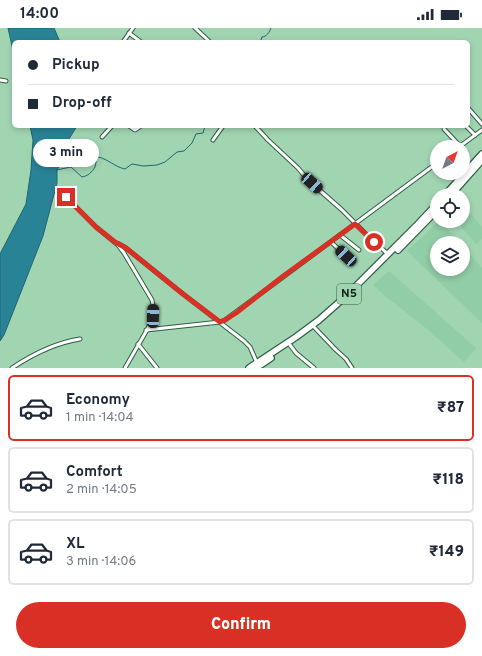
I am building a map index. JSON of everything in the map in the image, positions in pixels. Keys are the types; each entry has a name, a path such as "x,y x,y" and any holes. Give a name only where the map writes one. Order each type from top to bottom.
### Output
{"highway":[{"path":"452,188 482,154"},
{"path":"457,188 482,160"},
{"name":"N5","path":"259,365 319,320 345,297 430,211"},
{"name":"N5","path":"248,368 259,365 290,345 338,308 430,217"}],"street":[{"path":"124,40 133,28"},
{"path":"195,28 208,40"},
{"path":"129,33 138,40"},
{"path":"0,80 6,81"},
{"path":"470,110 482,124"},
{"path":"102,137 110,128"},
{"path":"213,140 221,128"},
{"path":"257,128 312,183 388,254"},
{"path":"468,128 476,135"},
{"path":"444,129 453,140"},
{"path":"469,140 482,130"},
{"path":"146,330 220,322 225,320 430,168"},
{"path":"66,197 96,227 115,242 126,248 248,345 259,365"},
{"path":"340,235 359,250"},
{"path":"115,242 124,253 152,300 153,305 153,316 151,323 125,368"},
{"path":"331,242 346,256"},
{"path":"314,327 346,359 352,368"},
{"path":"12,368 42,350 64,342 80,339"},
{"path":"138,344 157,368"},
{"path":"290,345 296,353 314,368"}],"shaded area":[{"path":"470,213 482,227 482,239 476,244 462,228 470,228"},
{"path":"432,228 446,228 454,236 430,236 430,273 407,251"},
{"path":"470,254 482,268 482,323 433,276 470,276"},
{"path":"389,271 476,348 464,362 426,328 373,285"}],"water":[{"path":"8,28 54,28 59,40 12,40 12,46"},
{"path":"30,128 76,128 64,147 66,154 57,170 57,183 43,236 4,335 0,341 0,254 26,204 31,170 33,140"}],"waterway":[{"path":"261,40 262,37 268,34 271,28"},
{"path":"56,170 71,167 82,177 90,174 95,167 98,157 125,169 132,164 143,166 157,165 165,162 177,152 184,151 192,143 196,134 203,133 204,128"}],"route":[{"path":"66,197 96,227 115,242 126,248 220,322 236,313 282,277 355,224 374,242"}]}
